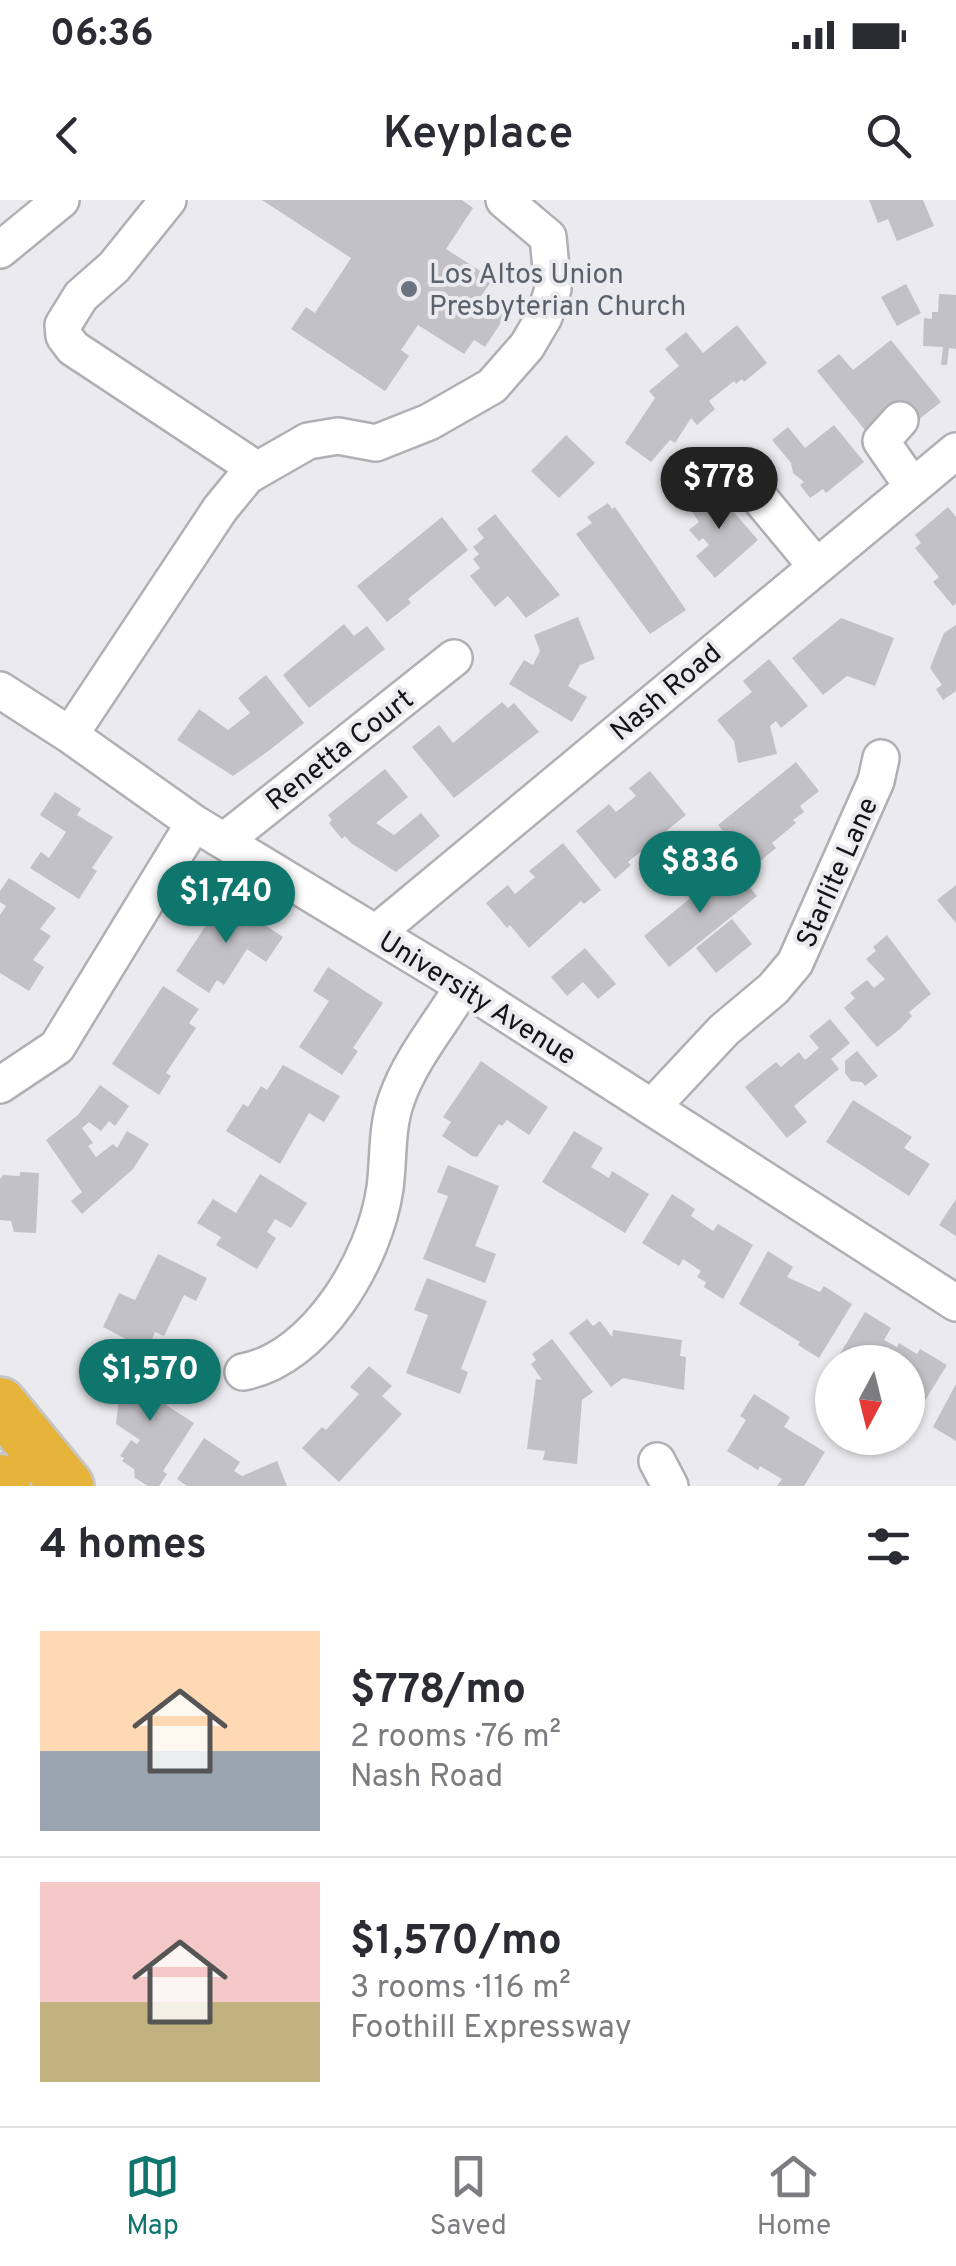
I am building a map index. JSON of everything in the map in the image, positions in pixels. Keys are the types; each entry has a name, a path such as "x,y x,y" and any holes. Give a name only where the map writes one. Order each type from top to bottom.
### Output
{"highway":[{"path":"0,1404 67,1486"}],"street":[{"path":"0,250 62,200"},
{"path":"168,200 114,267 81,296 63,325 64,336 72,348 256,469"},
{"path":"70,735 220,509 247,476 308,441 338,436 376,443 429,422 492,386 528,346 544,317 553,288 548,237 504,200"},
{"path":"900,420 881,440 913,487"},
{"name":"Nash Road","path":"376,932 956,450"},
{"path":"748,484 816,566"},
{"name":"Renetta Court","path":"209,832 454,658"},
{"name":"University Avenue","path":"0,690 209,832 463,986 956,1304"},
{"name":"Starlite Lane","path":"652,1107 724,1030 773,989 796,962 876,781 882,758"},
{"path":"0,1086 57,1047 209,832"},
{"path":"243,1372 271,1365 284,1356 314,1330 346,1290 370,1238 384,1192 390,1125 399,1093 463,986"}],"building":[{"name":"Los Altos Union Presbyterian Church","path":"262,200 462,200 473,208 446,249 493,279 479,299 506,315 485,347 474,340 464,354 418,325 401,350 409,356 385,391 291,329 306,307 315,313 351,258"},
{"path":"869,200 923,200 934,226 897,241 888,219 878,223"},
{"path":"906,284 921,313 897,326 881,297"},
{"path":"939,294 956,295 956,349 949,348 947,365 941,365 943,347 923,346 924,318 932,319 932,312 938,312"},
{"path":"737,325 767,363 744,382 734,381 709,401 715,409 697,425 691,418 675,443 670,440 651,462 625,443 655,398 649,391 679,366 665,349 686,332 703,353"},
{"path":"891,340 941,402 913,424 897,404 865,430 817,371 839,354 853,370"},
{"path":"834,425 864,462 826,493 823,489 810,498 800,485 804,482 793,473 791,463 772,440 788,427 805,448"},
{"path":"566,435 595,463 559,498 531,471"},
{"path":"705,486 721,503 724,501 758,540 715,578 696,556 709,545 689,530 699,522 686,502"},
{"path":"608,503 612,509 615,507 686,610 650,634 576,534 592,523 587,517"},
{"path":"948,507 956,517 953,606 933,582 939,577 915,548 921,543 915,535"},
{"path":"495,514 560,595 526,618 508,596 495,607 470,576 480,568 473,559 479,554 473,547 484,538 477,529"},
{"path":"442,517 468,550 408,599 411,603 387,622 357,586"},
{"path":"578,617 595,659 580,665 568,686 587,697 572,722 509,684 524,660 533,665 540,651 534,635"},
{"path":"841,618 894,638 875,686 847,676 823,695 792,658"},
{"path":"344,624 354,636 367,626 385,649 309,708 283,675"},
{"path":"956,625 956,691 943,700 936,689 942,685 930,668 944,633"},
{"path":"769,659 808,706 781,728 776,721 770,726 777,754 738,763 734,741 717,720 752,692 743,681"},
{"path":"266,675 304,723 267,752 233,776 177,740 199,709 228,730 250,713 238,698"},
{"path":"502,702 508,708 514,703 539,732 454,798 412,747 439,725 453,743"},
{"path":"796,762 819,791 800,806 804,812 793,820 796,823 772,843 776,848 753,867 718,825"},
{"path":"385,769 408,797 376,823 394,835 421,813 440,836 396,872 345,836 342,839 329,823 332,820 328,815"},
{"path":"650,771 686,815 628,862 631,865 615,879 576,831 609,804 616,812 636,796 629,788"},
{"path":"55,792 81,809 77,815 113,837 92,868 97,871 79,899 30,868 41,852 49,858 66,832 40,815"},
{"path":"563,843 601,890 584,904 581,901 529,948 486,903 508,885 515,894 535,877 529,871"},
{"path":"731,865 757,896 669,967 644,936"},
{"path":"9,878 56,908 40,929 51,936 33,960 44,967 29,991 0,973 0,915 6,906 0,902 0,891"},
{"path":"956,885 956,923 937,900"},
{"path":"224,898 283,937 266,962 247,949 224,985 217,980 209,993 176,971"},
{"path":"732,919 752,944 716,973 696,948"},
{"path":"887,935 931,994 909,1012 912,1016 900,1029 877,1047 844,1008 855,998 850,993 867,980 874,988 885,979 866,959"},
{"path":"585,948 616,984 598,999 583,982 567,996 551,977"},
{"path":"328,967 383,1003 353,1048 358,1051 342,1075 299,1047 329,1001 313,991"},
{"path":"163,986 199,1009 189,1023 196,1028 166,1073 171,1076 159,1095 112,1064"},
{"path":"830,1019 850,1043 831,1059 839,1069 794,1106 807,1122 787,1138 745,1087 776,1062 781,1067 799,1052 805,1060 819,1048 809,1036"},
{"path":"857,1051 878,1076 865,1086 851,1081 845,1073 845,1061"},
{"path":"481,1061 548,1107 529,1135 507,1120 502,1126 499,1124 477,1157 442,1136 451,1122 443,1117"},
{"path":"283,1065 340,1096 324,1122 309,1113 280,1164 226,1131 243,1104 248,1107 261,1086 267,1090"},
{"path":"100,1085 129,1106 115,1126 109,1121 101,1131 89,1122 82,1128 93,1143 88,1146 96,1157 113,1144 117,1148 127,1131 149,1144 133,1169 82,1214 71,1201 82,1192 46,1140 78,1115"},
{"path":"853,1100 912,1137 904,1148 930,1164 909,1196 826,1142"},
{"path":"574,1131 603,1148 591,1167 609,1178 612,1171 649,1194 625,1233 542,1182"},
{"path":"448,1165 499,1186 475,1246 496,1254 485,1283 423,1259 448,1196 437,1192"},
{"path":"20,1172 39,1173 36,1233 14,1232 11,1221 0,1220 0,1179 3,1175 20,1176"},
{"path":"260,1174 307,1203 291,1228 275,1219 267,1232 276,1238 257,1269 216,1245 221,1237 197,1223 213,1199 236,1213"},
{"path":"672,1194 695,1209 691,1216 713,1231 718,1224 753,1245 723,1299 704,1287 706,1282 697,1277 701,1271 683,1259 679,1266 642,1243"},
{"path":"956,1199 956,1236 939,1225"},
{"path":"768,1251 793,1267 787,1277 820,1292 824,1286 852,1304 827,1345 815,1345 815,1356 739,1304"},
{"path":"158,1254 207,1278 196,1301 184,1295 164,1336 155,1332 151,1342 145,1339 141,1347 103,1327 119,1293 135,1300"},
{"path":"427,1278 487,1301 461,1369 468,1372 460,1394 406,1373 428,1315 414,1310"},
{"path":"865,1312 891,1328 884,1340 893,1345 845,1345"},
{"path":"587,1319 593,1326 600,1321 612,1337 613,1330 682,1340 680,1356 686,1357 684,1390 623,1378 611,1387 569,1333"},
{"path":"552,1339 593,1392 582,1400 577,1464 543,1460 545,1451 527,1449 536,1379 542,1380 531,1364 536,1360 532,1354"},
{"path":"925,1352 947,1365 925,1401"},
{"path":"135,1363 171,1367 166,1405 194,1423 163,1471 167,1474 159,1486 148,1486 135,1478 134,1469 120,1456 131,1440 137,1444 140,1440 116,1424 120,1389 132,1390"},
{"path":"369,1366 392,1386 382,1396 402,1414 339,1482 302,1448 322,1427 326,1430 359,1394 350,1387"},
{"path":"956,1384 956,1441 933,1427"},
{"path":"754,1394 790,1417 784,1427 815,1446 815,1455 823,1455 804,1486 777,1486 782,1479 727,1451 746,1420 740,1416"},
{"path":"204,1438 240,1462 234,1471 242,1476 277,1461 287,1486 187,1486 177,1479"}],"place":[{"name":"Los Altos Union Presbyterian Church","path":"409,289"}]}
